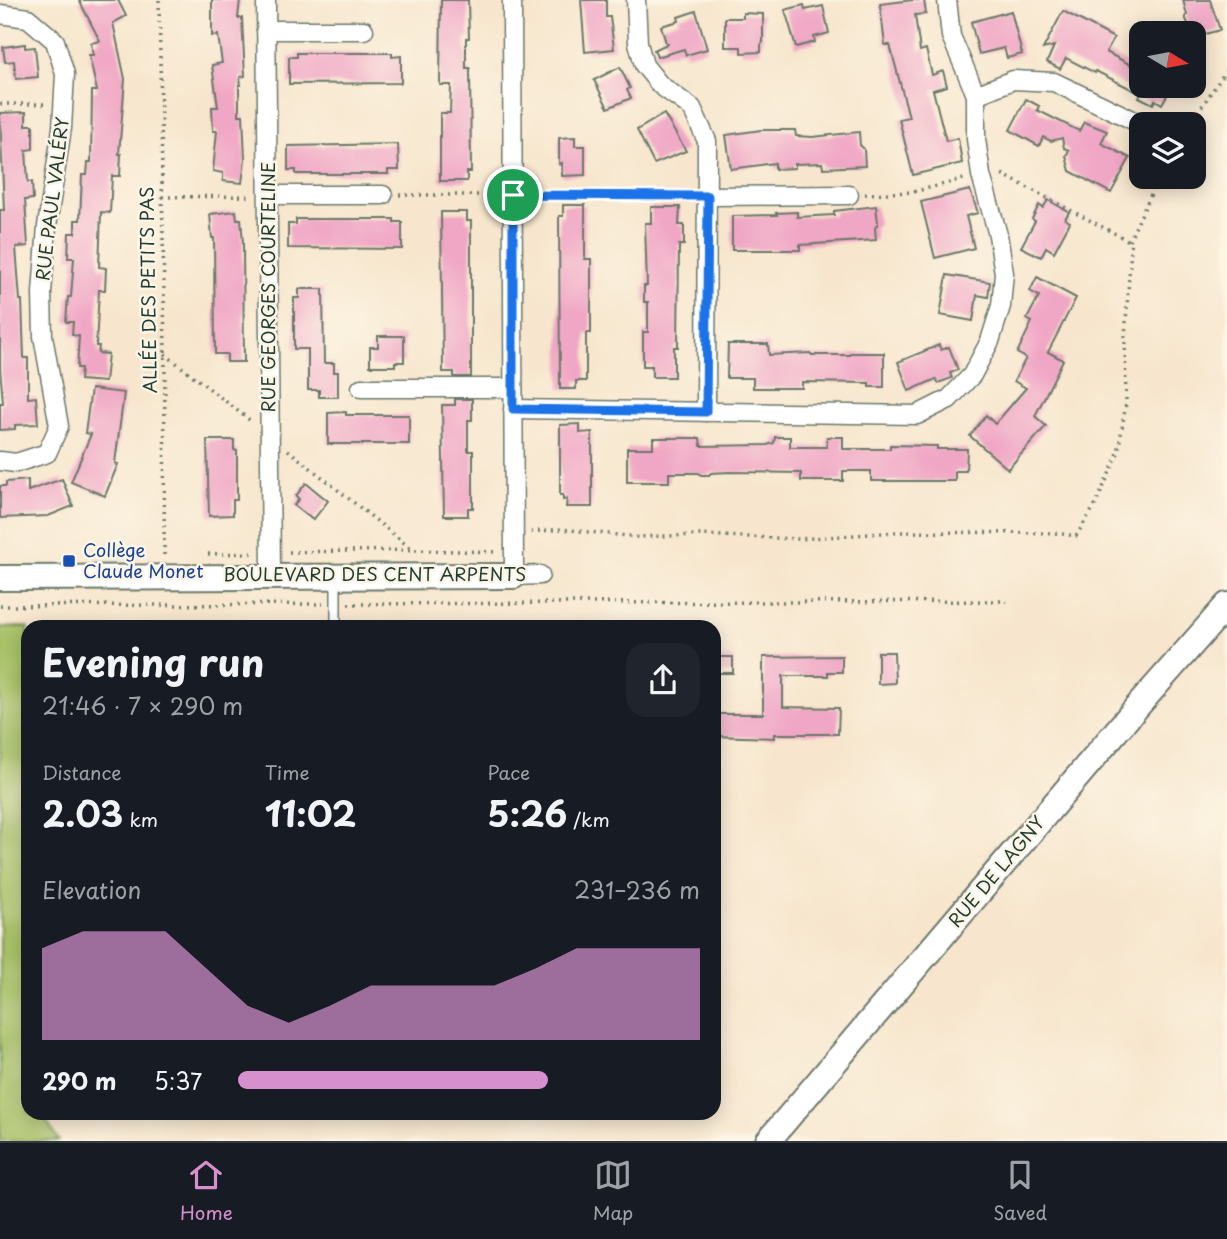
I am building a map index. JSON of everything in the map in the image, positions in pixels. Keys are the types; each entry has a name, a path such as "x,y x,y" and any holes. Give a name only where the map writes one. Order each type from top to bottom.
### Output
{"main road":[{"name":"BOULEVARD DES CENT ARPENTS","path":"0,578 514,576"},
{"name":"RUE DE LAGNY","path":"768,1141 1136,708 1227,605"}],"street":[{"name":"RUE GEORGES COURTELINE","path":"266,0 271,575"},
{"path":"512,0 514,576"},
{"path":"636,0 638,43 644,65 660,85 692,108 707,141 706,412"},
{"path":"513,409 917,415 949,399 972,375 990,341 1001,306 1004,273 998,235 979,163 976,95 951,36 947,0"},
{"name":"RUE PAUL VALÉRY","path":"0,14 27,18 55,41 65,74 62,128 47,226 42,293 43,336 59,426 47,453 16,463 0,461"},
{"path":"267,30 364,30"},
{"path":"976,95 1013,80 1054,82 1129,118"},
{"path":"269,195 383,195"},
{"path":"708,196 849,195"},
{"path":"361,388 513,388"},
{"name":"BOULEVARD DES CENT ARPENTS","path":"514,576 540,575"}],"lane":[{"path":"336,575 336,620"}],"path":[{"name":"ALLÉE DES PETITS PAS","path":"158,578 165,555 159,0"},
{"path":"1198,112 1227,69"},
{"path":"0,104 64,104"},
{"path":"1129,241 1153,189"},
{"path":"162,197 269,195"},
{"path":"383,195 708,196"},
{"path":"514,533 561,529 637,537 699,535 799,539 895,532 1055,533 1076,536 1096,504 1118,453 1126,403 1125,338 1131,247 1129,241 1115,233"},
{"path":"0,607 1007,601"}],"green space":[{"path":"0,627 21,627 21,1120 46,1120 59,1141 0,1141"}],"building":[{"path":"79,0 118,0 126,16 113,23 125,79 119,154 120,176 112,176 110,213 101,212 99,267 106,268 105,290 99,290 96,346 99,346 98,353 108,354 105,382 80,380 81,368 77,368 79,336 72,335 73,322 66,322 74,258 68,258 69,233 75,233 75,220 80,220 82,175 87,175 88,162 91,162 92,91 97,91 89,55 93,55 91,43 100,41"},
{"path":"212,0 240,0 238,18 242,18 245,76 240,77 239,85 239,115 243,115 245,159 242,183 223,181 223,173 213,171 217,131 213,131 212,107 218,107 212,65 222,63 218,35 212,36"},
{"path":"441,0 468,0 469,38 466,38 466,68 470,68 471,172 467,172 467,181 440,181 440,113 450,113 451,85 440,85"},
{"path":"581,0 606,0 606,17 610,17 614,49 585,52"},
{"path":"924,0 926,14 915,15 920,51 926,49 932,75 943,71 947,86 933,90 946,141 958,138 962,163 913,175 899,119 909,117 890,45 885,45 880,4"},
{"path":"1183,0 1210,0 1220,30 1206,34 1206,21 1187,21"},
{"path":"804,5 805,10 823,6 829,33 814,37 815,42 796,47 785,10"},
{"path":"696,11 707,49 686,55 684,49 657,57 654,50 669,43 666,43 661,26 679,21 678,17"},
{"path":"1011,11 1022,54 1007,58 1004,48 979,54 971,22"},
{"path":"1063,11 1114,38 1106,52 1129,64 1129,88 1066,58 1060,69 1047,62 1054,46 1043,49"},
{"path":"743,13 763,14 761,52 741,53 741,47 725,47 725,18 743,18"},
{"path":"25,44 25,48 35,47 38,77 16,79 14,61 5,62 3,47"},
{"path":"297,53 392,53 392,57 401,56 401,83 289,84 289,57 297,57"},
{"path":"620,67 630,88 627,90 631,98 608,108 594,80"},
{"path":"1141,98 1165,98 1162,104 1155,100 1153,104"},
{"path":"1026,99 1039,106 1037,110 1079,131 1084,122 1107,131 1101,143 1129,160 1111,193 1070,171 1066,156 1069,150 1064,148 1062,138 1051,141 1043,137 1039,146 1010,130"},
{"path":"26,112 26,125 33,125 33,149 26,150 28,182 32,182 33,199 25,200 28,246 16,247 22,300 24,358 28,358 28,398 36,397 38,424 15,425 15,429 0,430 0,403 3,403 0,368 0,210 4,210 0,113"},
{"path":"664,114 686,151 654,164 637,130"},
{"path":"761,130 795,130 796,136 812,137 859,132 865,166 823,168 822,163 795,164 795,168 775,169 775,163 731,169 726,135"},
{"path":"575,137 575,146 585,146 585,175 562,176 559,138"},
{"path":"398,144 399,170 388,170 388,174 296,174 296,170 288,170 288,146"},
{"path":"970,190 978,213 966,216 974,248 935,258 921,202"},
{"path":"1048,200 1069,212 1065,219 1070,222 1054,252 1046,247 1041,257 1021,247 1035,221 1032,219 1039,205 1043,208"},
{"path":"563,205 585,205 585,259 591,259 591,333 586,333 586,381 576,381 576,389 560,389 559,216 563,216"},
{"path":"876,206 876,240 800,245 800,250 732,250 732,216 797,212 797,217 834,215 834,211"},
{"path":"651,207 680,207 679,225 684,225 684,245 679,245 678,347 674,347 674,377 652,377 652,366 643,366 643,332 648,332 648,302 644,302 644,286 647,286 645,223 651,223"},
{"path":"236,211 237,219 241,219 243,243 244,362 227,362 227,354 215,354 214,238 210,214"},
{"path":"441,212 467,212 467,221 471,221 471,377 454,377 454,372 443,372"},
{"path":"296,219 394,219 394,222 402,222 402,249 288,248 288,224 296,224"},
{"path":"947,275 990,282 988,297 977,295 973,321 940,315"},
{"path":"1037,277 1076,298 1048,352 1063,360 1035,416 1046,426 1008,469 970,436 986,415 995,424 1026,388 1014,381 1026,358 1017,353 1032,322 1027,319 1039,296 1030,291"},
{"path":"299,289 323,289 324,363 334,363 334,372 338,372 338,397 319,397 319,390 308,390 308,349 294,349 294,298 299,298"},
{"path":"378,336 404,336 404,362 395,362 395,366 370,366 370,347 378,347"},
{"path":"728,344 768,344 769,355 884,353 884,387 869,387 869,383 802,382 802,388 753,388 753,378 727,378"},
{"path":"939,345 941,350 949,347 958,370 950,373 952,378 938,383 936,379 909,391 898,362"},
{"path":"91,389 124,393 115,463 118,464 105,496 71,482 91,434 85,433"},
{"path":"455,399 472,399 472,420 468,420 468,451 473,451 473,508 468,508 468,516 444,516 442,405 455,405"},
{"path":"346,412 346,415 409,415 409,444 328,444 328,413"},
{"path":"580,424 580,433 592,432 592,507 566,507 567,499 563,500 563,495 560,495 560,425"},
{"path":"775,437 790,437 790,447 827,447 827,437 843,437 843,449 890,449 890,445 967,449 966,471 955,471 955,481 871,481 871,471 843,471 843,481 801,481 801,473 729,472 709,475 669,473 669,482 627,482 627,448 653,448 653,438 700,438 701,446 767,445 774,443"},
{"path":"207,440 234,440 234,450 237,451 237,500 233,500 233,515 209,516"},
{"path":"62,479 73,506 48,516 0,518 0,486 6,486 6,482 28,480 28,491"},
{"path":"306,483 328,501 313,520 294,505 299,499 296,496"},
{"path":"878,652 894,652 895,683 878,684"},
{"path":"842,656 842,672 828,672 828,676 783,676 783,707 839,708 838,734 775,734 775,738 721,736 721,714 763,714 763,657"},
{"path":"721,657 733,657 733,673 721,673"}],"place":[{"name":"Collège Claude Monet","path":"69,561"}],"route":[{"path":"513,195 708,196 706,412 513,409 513,195"}]}
